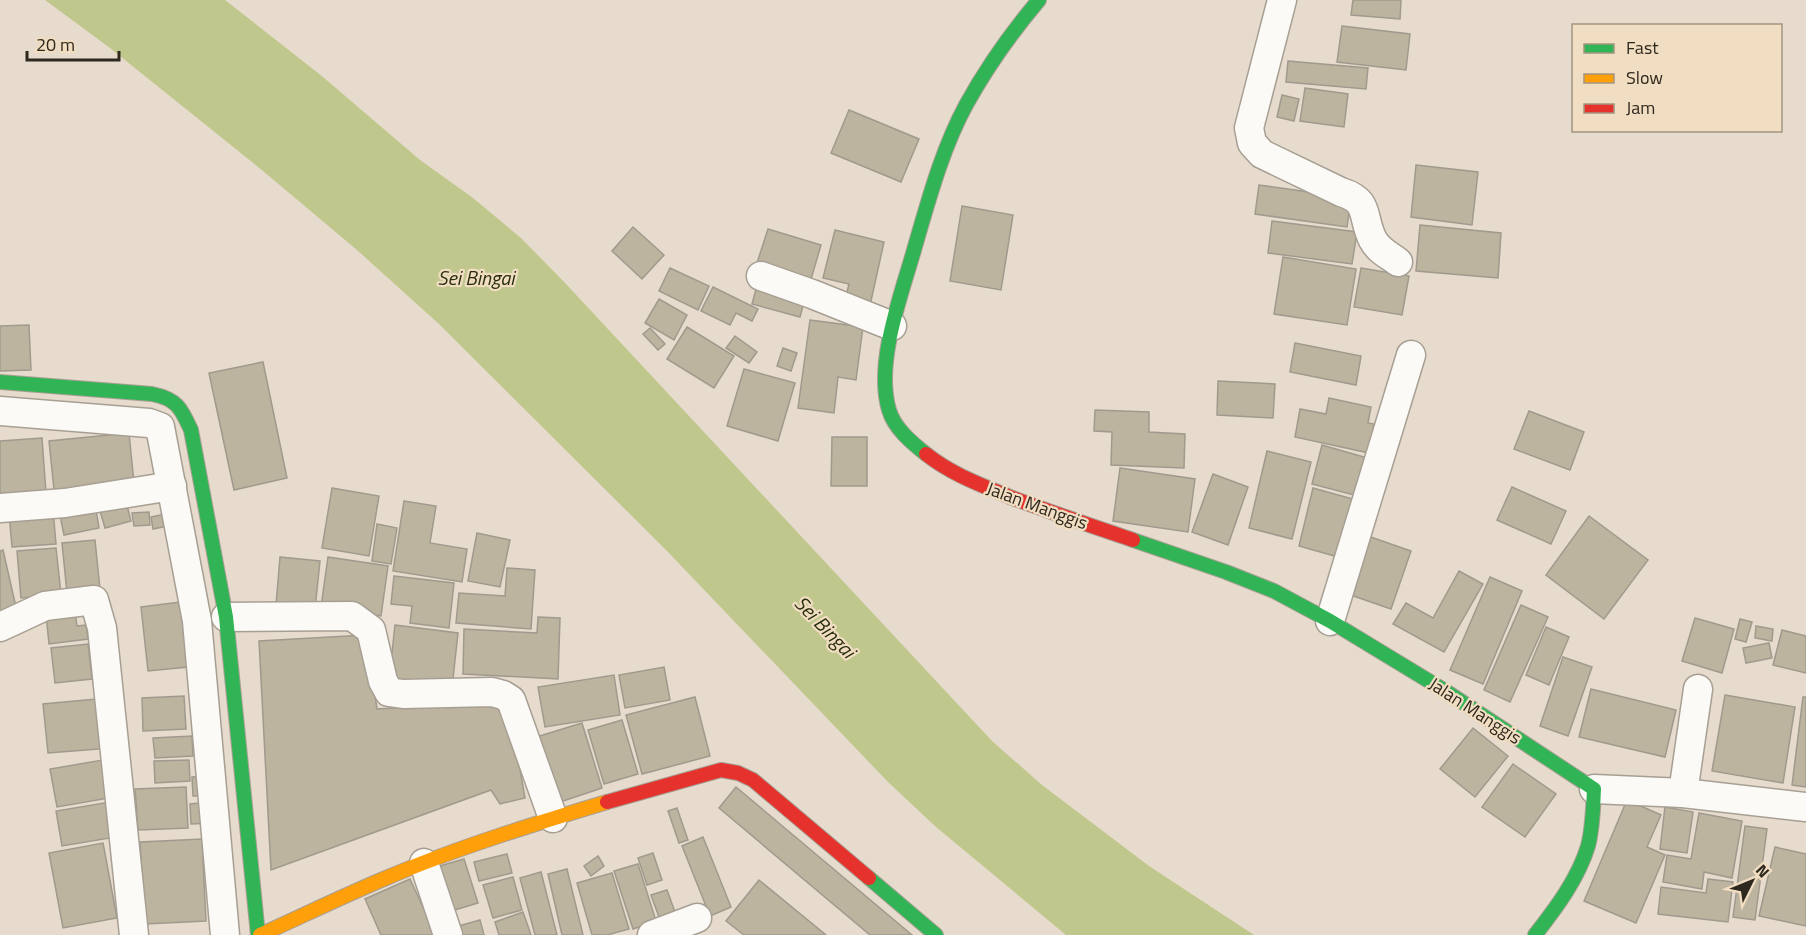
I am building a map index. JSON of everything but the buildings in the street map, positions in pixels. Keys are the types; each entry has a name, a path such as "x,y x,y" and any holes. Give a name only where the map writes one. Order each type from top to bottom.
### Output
{"street":[{"name":"Jalan Manggis","path":"1039,0 993,58 965,107 935,177 892,326 884,381 889,412 906,438 938,463 977,484 1274,591 1330,621 1447,692 1594,789"},
{"path":"1282,0 1249,128 1252,143 1262,154 1353,196 1362,205 1373,239 1380,250 1398,262"},
{"path":"761,276 892,326"},
{"path":"1330,621 1411,355"},
{"path":"0,382 168,396 181,408 191,430 226,617 259,935 386,878 553,818 714,772 732,771 753,780 936,935"},
{"path":"160,427 181,408"},
{"path":"0,411 149,423 160,427 197,621 225,935"},
{"path":"0,508 65,503 172,486"},
{"path":"0,627 45,606 94,600 102,628 134,935"},
{"path":"226,617 352,616 371,630 383,681 389,692 403,694 492,692 503,694 511,700 553,818"},
{"path":"1683,793 1698,689"},
{"path":"1535,935 1579,868 1588,845 1594,789 1683,793 1806,807"},
{"path":"424,863 448,935"},
{"path":"652,935 697,918"}],"water":[{"name":"Sei Bingai","path":"45,0 225,0 323,77 420,160 473,198 521,238 992,741 1042,785 1149,866 1254,935 1066,935 936,827 888,782 667,551 439,324 357,250 263,171 110,48"}],"traffic: fast":[{"path":"926,454 899,429 889,410 885,372 891,330 930,195 957,122 991,64 1039,0"},
{"path":"0,382 160,396 173,402 181,410 191,430 226,617 258,935"},
{"path":"1133,540 1274,591 1330,621 1447,692 1594,789 1591,832 1584,858 1566,893 1535,935"},
{"path":"869,878 936,935"}],"traffic: slow":[{"path":"260,935 413,867 523,828 607,802"}],"traffic: jam":[{"path":"926,454 956,473 988,488 1133,540"},
{"path":"607,802 721,770 738,773 753,780 869,878"}]}
